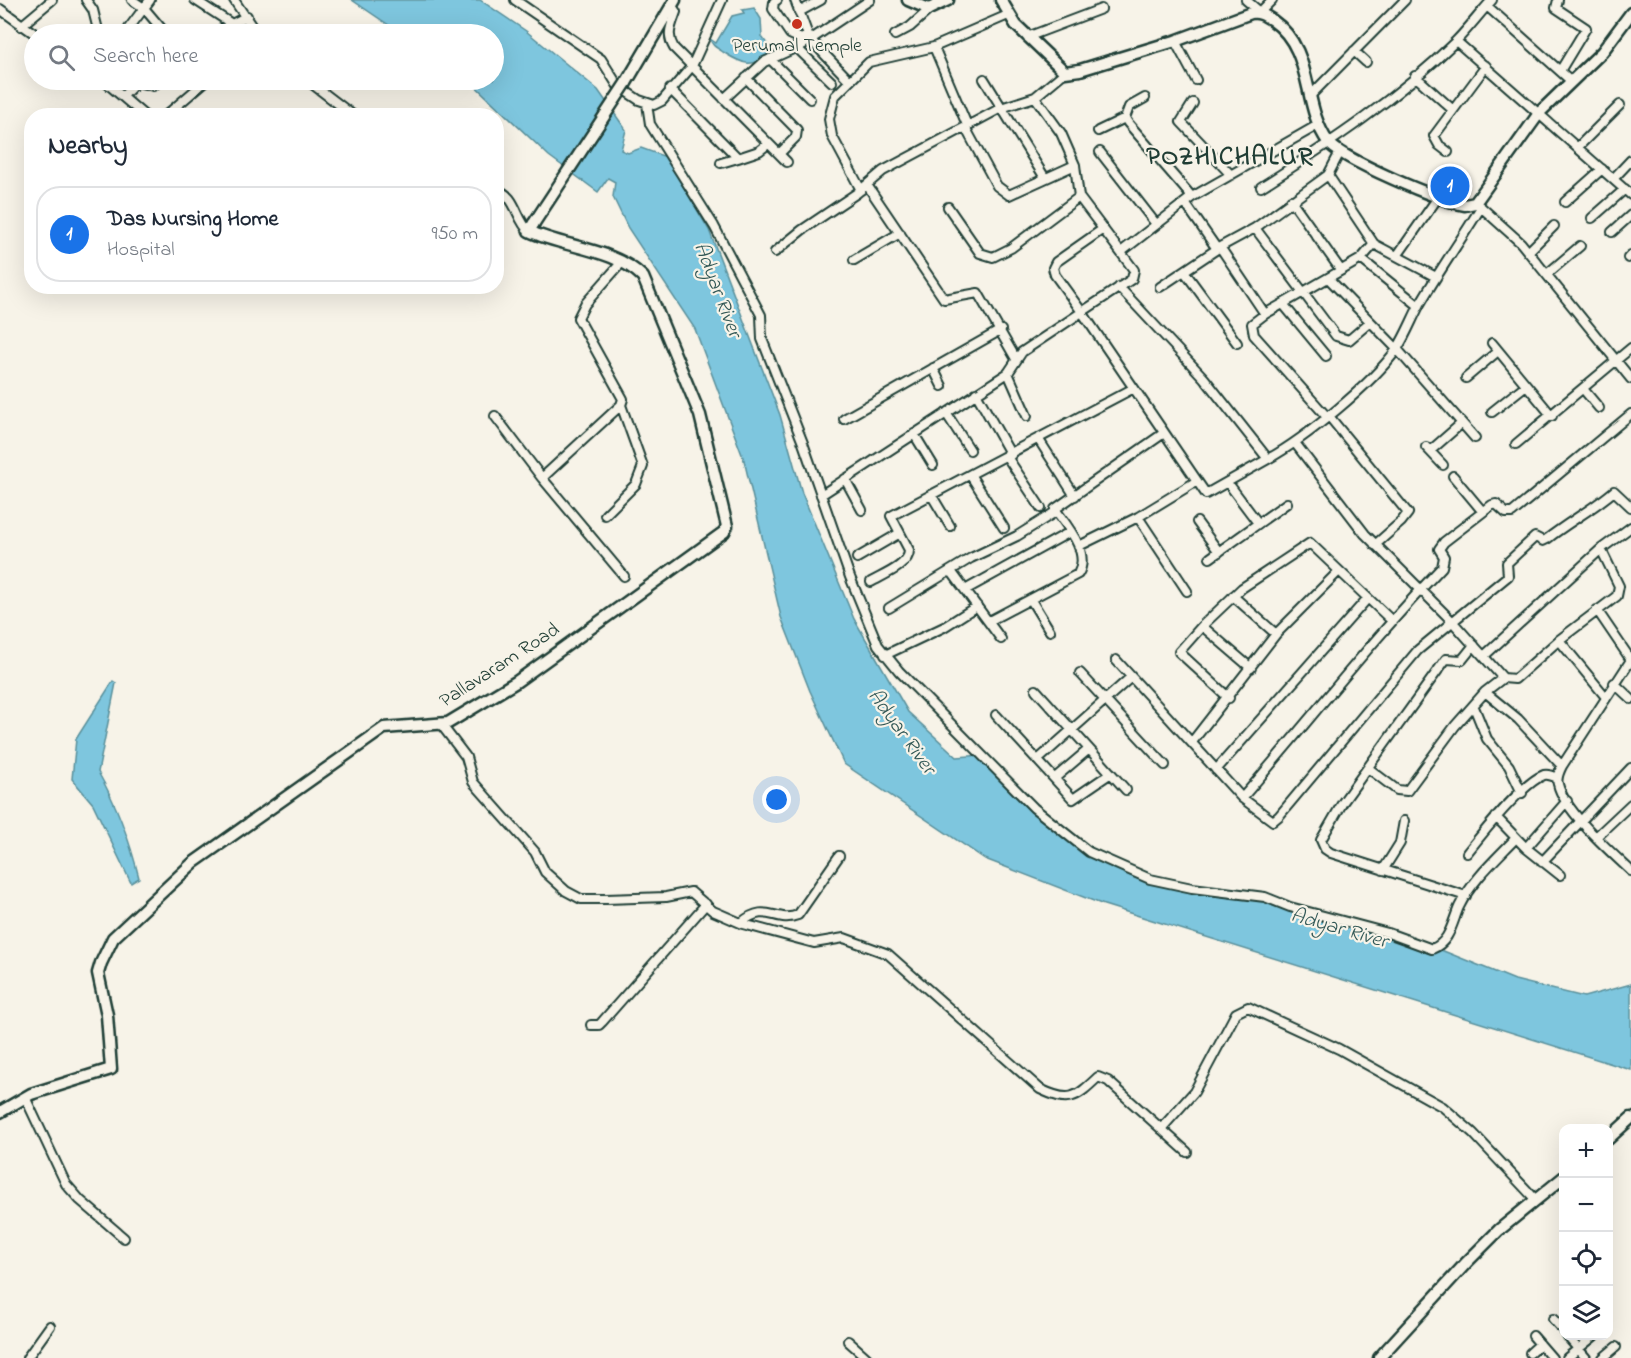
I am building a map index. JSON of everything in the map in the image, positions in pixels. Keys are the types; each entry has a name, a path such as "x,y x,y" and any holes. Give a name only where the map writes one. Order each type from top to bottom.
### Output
{"street":[{"path":"86,0 93,10 96,24"},
{"path":"132,0 144,8 158,24"},
{"path":"132,24 150,0"},
{"path":"195,0 232,24 247,16"},
{"path":"234,0 251,24"},
{"path":"515,0 601,59 618,86 647,104 658,103 692,66 722,0"},
{"path":"777,0 774,2 773,9 790,34 801,39 809,38"},
{"path":"795,0 809,38 849,80"},
{"path":"799,12 820,0"},
{"path":"724,99 770,59 797,48 870,0"},
{"path":"908,0 930,9"},
{"path":"895,35 910,27 930,9 948,0"},
{"path":"1001,0 1008,15 1065,72"},
{"path":"1246,0 1276,23 1293,41 1306,71 1318,125 1329,143 1340,152 1388,176 1460,205 1478,205 1528,252 1631,379"},
{"path":"775,252 883,171 1003,107 1035,97 1065,72 1080,70 1175,41 1251,13 1260,12 1272,0"},
{"path":"1311,95 1405,0"},
{"path":"1558,0 1556,8 1586,28 1560,71"},
{"path":"21,26 47,2"},
{"path":"674,3 676,12 669,32 669,40 787,162"},
{"path":"504,194 508,196 524,226 532,227 626,83 674,3"},
{"path":"1262,187 1329,143 1415,76 1456,41 1490,3 1570,80"},
{"path":"0,9 24,28"},
{"path":"1027,36 1101,9"},
{"path":"1103,229 1056,262 1053,268 1055,275 1207,494 1295,443 1376,373 1397,349 1419,306 1478,205 1540,112 1570,80 1602,52 1631,13"},
{"path":"1008,15 934,47 869,62 835,96 829,119 832,136 864,187 900,233 944,299 978,293 1016,359"},
{"path":"1175,41 1196,80"},
{"path":"1456,41 1540,112 1628,192 1592,218"},
{"path":"934,47 966,126 998,186 1004,192 1014,195 1075,165"},
{"path":"797,48 832,82"},
{"path":"1354,51 1366,62"},
{"path":"770,59 810,99"},
{"path":"1448,152 1439,145 1434,136 1486,66"},
{"path":"1415,76 1453,110"},
{"path":"746,78 797,130 796,137 779,154"},
{"path":"984,79 1045,178"},
{"path":"670,89 738,158"},
{"path":"117,90 137,108"},
{"path":"124,95 128,90"},
{"path":"174,108 195,90"},
{"path":"320,90 344,108"},
{"path":"821,495 1008,373 1016,359 1134,275 1134,270 1079,198 1075,165 1060,133 1035,97"},
{"path":"1098,131 1125,118 1129,107 1145,98"},
{"path":"1193,103 1181,122 1231,175"},
{"path":"647,104 650,124 709,218 761,315 762,339 869,625 885,655 921,695 1034,808 1080,846 1123,870 1168,884 1265,897 1290,907 1388,933 1427,948 1437,947 1444,942 1466,896 1516,838"},
{"path":"1578,147 1620,105"},
{"path":"1125,118 1192,197"},
{"path":"1121,252 1192,197 1318,125"},
{"path":"721,163 759,151 768,144"},
{"path":"1100,152 1156,224"},
{"path":"1160,287 1218,248 1255,228 1328,175 1340,152"},
{"path":"1613,179 1631,160"},
{"path":"1565,202 1602,169"},
{"path":"1328,175 1374,244 1437,277"},
{"path":"1397,256 1439,196"},
{"path":"948,207 980,253 993,257 1011,248 1079,198"},
{"path":"1291,200 1340,269"},
{"path":"1185,203 1265,314"},
{"path":"1612,232 1631,215"},
{"path":"1528,252 1554,226"},
{"name":"Pallavaram Road","path":"0,1112 25,1097 73,1079 111,1069 107,1015 98,973 100,963 113,939 193,863 384,728 448,723 516,682 724,532 727,526 695,404 643,277 622,262 545,239 532,227"},
{"path":"1255,228 1330,330 1346,340 1353,338 1370,322"},
{"path":"854,260 900,233"},
{"path":"1374,244 1361,259 1340,269 1329,279 1265,314 1252,324 1254,335 1328,416 1408,513 1375,546"},
{"path":"1547,274 1580,246"},
{"path":"1361,259 1419,306"},
{"path":"542,478 621,405 623,399 620,390 578,318 585,304 622,262"},
{"path":"1184,271 1237,343"},
{"path":"1329,279 1397,349 1475,438"},
{"path":"1119,287 1203,378 1268,459"},
{"path":"1283,304 1326,356"},
{"path":"844,419 1001,330"},
{"path":"1492,343 1552,416"},
{"path":"1516,444 1584,390 1631,348"},
{"path":"1466,378 1498,351"},
{"path":"933,368 942,386"},
{"path":"1008,373 1027,416"},
{"path":"1492,412 1526,385"},
{"path":"871,582 908,559 909,550 891,516 1009,456 1134,388"},
{"path":"1584,390 1599,408"},
{"path":"976,393 1009,456 1041,508"},
{"path":"605,514 636,484 643,466 621,405"},
{"path":"946,413 970,450"},
{"path":"1242,798 1362,659 1392,620 1444,563 1439,549 1444,542 1496,504 1506,513 1512,513 1631,414"},
{"path":"495,416 542,478 624,576"},
{"path":"1443,465 1428,449 1462,423"},
{"path":"889,608 1057,512 1056,509 1164,433"},
{"path":"914,434 933,465"},
{"path":"1039,440 1075,496"},
{"path":"1295,443 1375,546 1451,620 1503,678"},
{"path":"970,476 1004,528"},
{"path":"1454,476 1483,512"},
{"path":"845,479 862,510"},
{"path":"1079,546 1138,518 1197,482"},
{"path":"1228,483 1258,524"},
{"path":"1116,660 1242,798 1269,820 1279,816 1418,650 1451,620 1508,576 1507,563 1536,537 1543,541 1547,539 1578,515 1594,509 1614,491 1631,507"},
{"path":"932,496 950,526"},
{"path":"1210,558 1287,502"},
{"path":"989,621 1078,574 1081,567 1079,546 1057,512"},
{"path":"1138,518 1187,591"},
{"path":"1197,522 1219,552"},
{"path":"1484,656 1601,549 1631,527"},
{"path":"965,590 1070,532"},
{"path":"857,558 900,533"},
{"path":"1228,698 1179,652 1233,596 1310,543 1367,599 1392,620"},
{"path":"1368,768 1397,790 1407,791 1455,726 1485,692 1503,678 1515,679 1559,640 1617,596 1619,586 1601,549"},
{"path":"951,571 1001,639"},
{"path":"1192,742 1276,634 1339,572"},
{"path":"1233,596 1276,634"},
{"path":"1216,770 1367,599"},
{"path":"1031,600 1050,631"},
{"path":"885,655 951,623 977,606"},
{"path":"1597,610 1631,660 1605,696 1557,778 1560,790 1581,819 1631,871"},
{"path":"1202,626 1251,668"},
{"path":"1559,640 1605,696"},
{"path":"1466,896 1331,853 1321,845 1325,832 1368,768 1446,659 1462,660 1474,645"},
{"path":"1080,673 1165,765"},
{"path":"1039,759 1131,677"},
{"path":"1614,683 1631,699"},
{"path":"1036,690 1126,790"},
{"path":"1485,692 1518,719 1562,766"},
{"path":"1474,707 1487,739 1509,766 1522,793"},
{"path":"996,716 1039,759 1073,799 1111,773"},
{"path":"440,723 466,757 473,782 535,852 545,872 566,891 580,899 666,897 691,892 713,911 741,923 814,943 844,939 888,954 1040,1089 1059,1098 1078,1096 1098,1077 1108,1081 1187,1152"},
{"path":"1055,778 1089,749"},
{"path":"1542,862 1631,768"},
{"path":"1467,853 1496,818 1522,793 1545,775 1557,778"},
{"path":"1526,848 1567,801"},
{"path":"1597,836 1631,804"},
{"path":"1496,818 1526,848 1560,875"},
{"path":"1383,870 1400,843 1404,821"},
{"path":"741,923 752,914 759,912 790,917 798,915 839,856"},
{"path":"591,1024 599,1025 603,1022 706,904"},
{"path":"1161,1130 1194,1092 1236,1013 1248,1007 1339,1049 1443,1107 1473,1133 1536,1200"},
{"path":"25,1097 66,1184 80,1200 124,1238"},
{"path":"1613,1134 1631,1118"},
{"path":"1385,1356 1467,1262 1562,1178"},
{"path":"1553,1319 1559,1326"},
{"path":"27,1358 50,1326"},
{"path":"1533,1336 1552,1358"},
{"path":"1572,1340 1586,1358"},
{"path":"1567,1358 1588,1340"},
{"path":"848,1341 867,1358"},
{"path":"1530,1353 1540,1344"},
{"path":"1603,1358 1616,1347"}],"water":[{"name":"Adyar River","path":"352,0 480,0 526,31 598,90 626,130 621,150 628,153 641,148 666,157 709,230 780,415 802,493 854,619 908,712 957,757 983,755 1024,798 1090,854 1158,882 1287,903 1441,950 1515,980 1584,997 1631,984 1631,1070 1104,905 985,859 844,764 810,691 781,617 744,460 695,329 628,228 613,197 615,182 608,178 598,192 549,156 504,113 504,108 498,108 480,90 504,90 504,24 387,24"},
{"path":"754,8 761,19 762,37 773,52 759,61 748,63 723,52 710,39 716,43 732,16 744,13 742,10"},
{"path":"113,681 116,683 98,772 117,810 131,850 139,878 131,883 93,804 72,779 76,739"}],"place":[{"name":"Perumal Temple","path":"797,24"},
{"name":"Das Nursing Home","path":"1450,186"}],"district":[{"name":"POZHICHALUR","path":"1230,158"}]}
